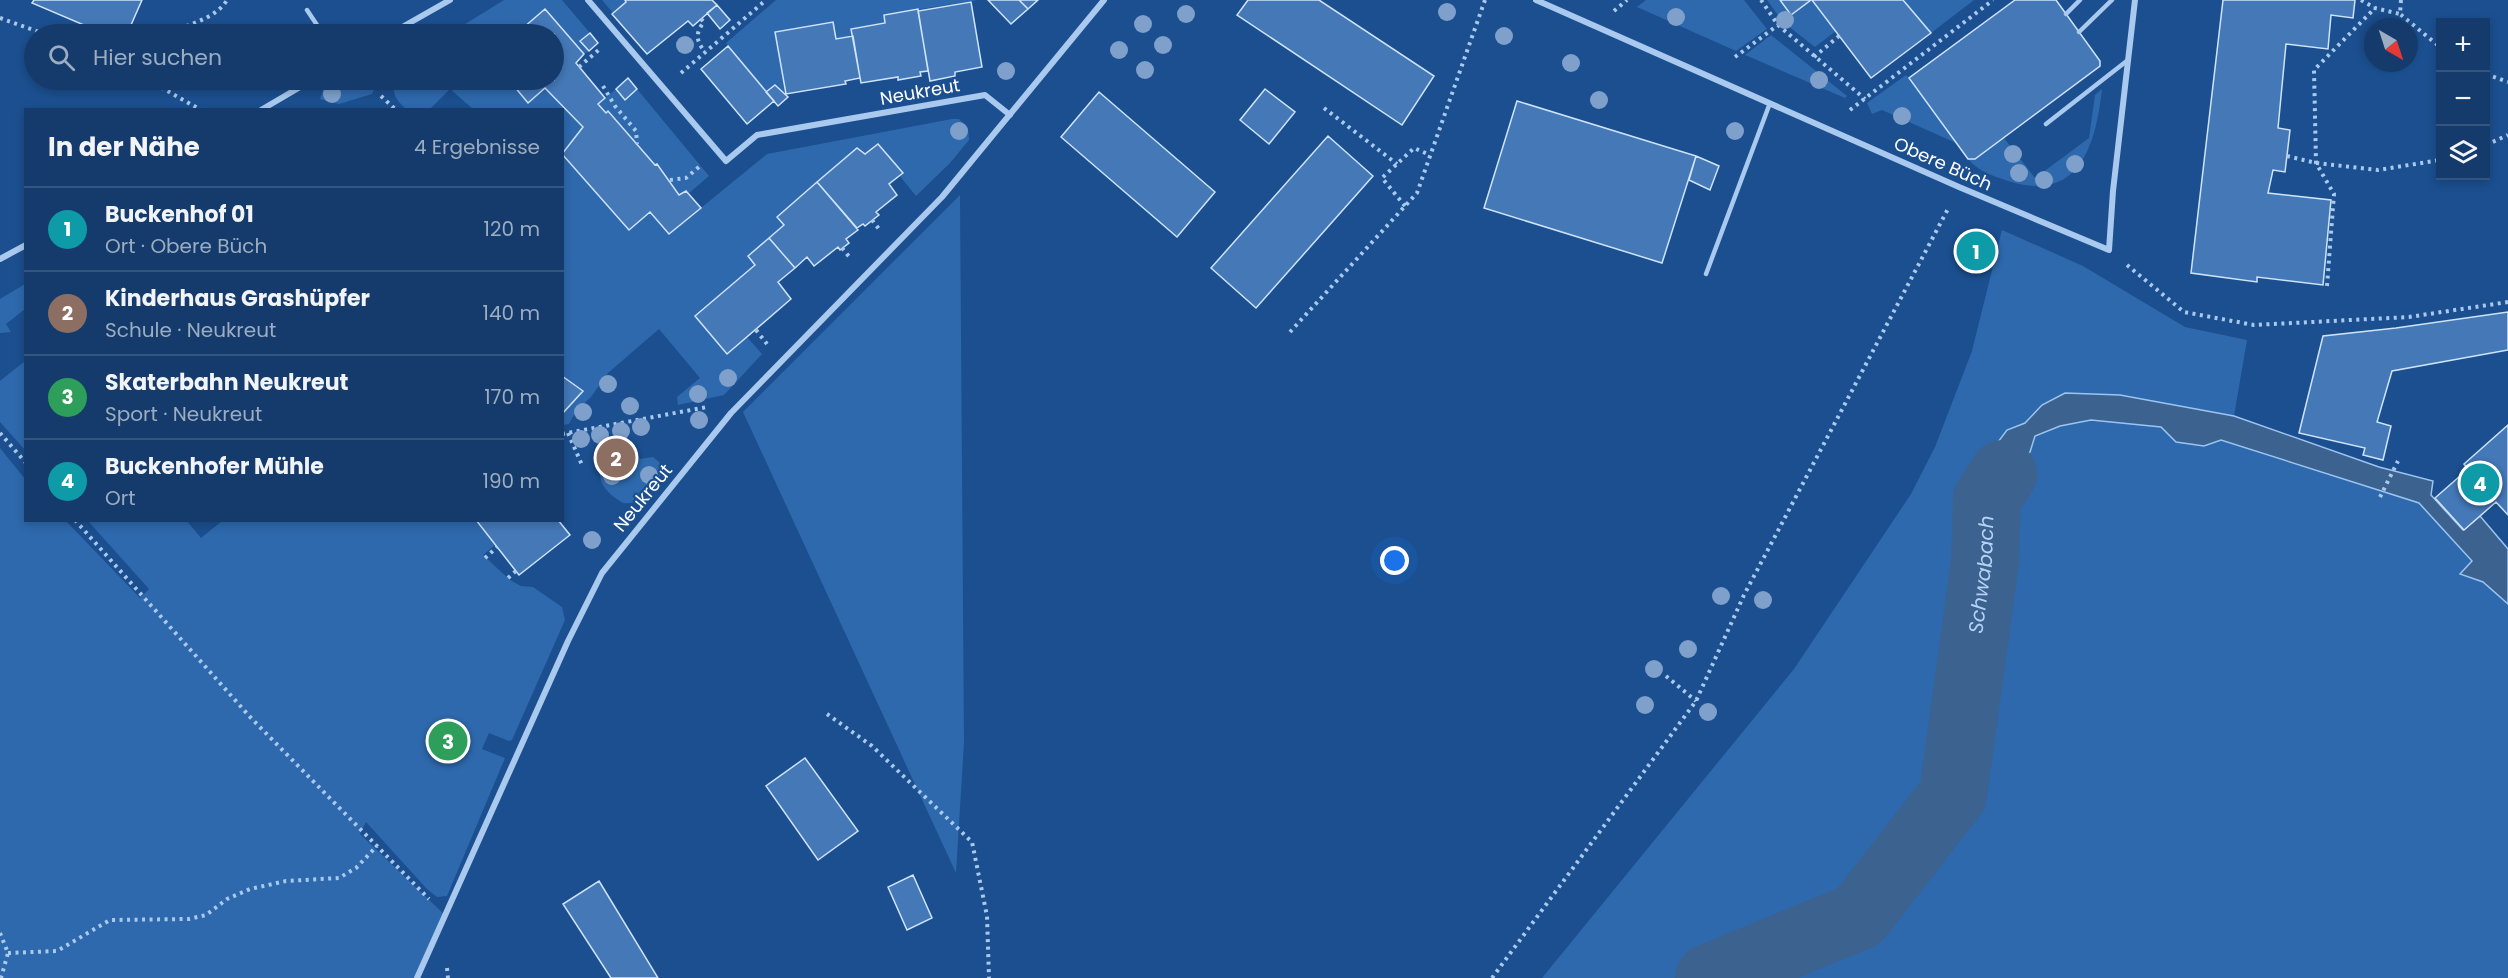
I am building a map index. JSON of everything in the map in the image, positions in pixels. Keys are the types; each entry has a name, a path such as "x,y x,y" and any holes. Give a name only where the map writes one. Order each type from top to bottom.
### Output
{"street":[{"path":"408,24 450,0"},
{"name":"Neukreut","path":"588,0 726,161 757,135 985,95 1010,116"},
{"name":"Neukreut","path":"417,978 447,916 568,641 602,573 731,413 942,197 1104,0"},
{"path":"2109,250 2135,0"},
{"name":"Obere Büch","path":"1540,1 1959,187 2109,250"},
{"path":"264,108 295,90"},
{"path":"0,260 24,246"}],"lane":[{"path":"2066,14 2080,0"},
{"path":"2079,32 2112,0"},
{"path":"307,10 316,24"},
{"path":"2046,124 2128,60"},
{"path":"1706,274 1770,103"}],"path":[{"path":"191,24 211,16 222,8 227,0"},
{"path":"663,89 766,0"},
{"path":"1290,332 1417,193 1485,0"},
{"path":"1761,0 1778,25 1865,99"},
{"path":"1850,110 1993,0"},
{"path":"2361,0 2375,8 2400,14 2436,45"},
{"path":"2400,14 2401,0"},
{"path":"2327,286 2334,194 2316,163 2314,70 2375,8"},
{"path":"0,18 24,27"},
{"path":"701,19 704,22 698,31 697,39 705,52"},
{"path":"1735,57 1778,25"},
{"path":"1814,57 1839,36"},
{"path":"579,67 605,45"},
{"path":"2490,75 2508,82"},
{"path":"603,86 615,106 636,131 636,144"},
{"path":"166,90 197,108"},
{"path":"381,96 394,108"},
{"path":"1324,108 1397,164"},
{"path":"2490,143 2508,135"},
{"path":"1405,206 1382,178 1414,148 1430,155"},
{"path":"2287,156 2316,163 2378,170 2436,161"},
{"path":"670,180 686,178 700,166"},
{"path":"1492,978 1696,701 1744,596 1959,187"},
{"path":"872,220 880,230"},
{"path":"842,248 851,259"},
{"path":"2109,250 2184,312 2254,325 2409,317 2508,302"},
{"path":"756,330 763,340"},
{"path":"564,434 711,406"},
{"path":"0,433 24,461"},
{"path":"568,433 582,465"},
{"path":"2380,497 2398,461"},
{"path":"77,522 251,718 447,916"},
{"path":"485,558 497,547"},
{"path":"508,578 516,571"},
{"path":"1666,676 1696,701"},
{"path":"827,714 872,746 972,842 987,916 989,978"},
{"path":"8,953 57,951 110,920 189,919 206,915 227,899 250,889 286,882 339,878 356,868 377,846"},
{"path":"0,933 8,953 1,978"}],"shaded area":[{"path":"504,0 562,0 590,33 589,51 584,54 564,31 564,24 557,24 545,10 528,24 465,24"},
{"path":"602,0 625,0 626,2 613,13"},
{"path":"776,0 978,0 884,15 885,23 852,29 853,36 836,39 832,22 775,32 786,94 775,85 766,92 726,43"},
{"path":"1646,0 1744,0 1767,29 1736,51 1637,7"},
{"path":"1767,0 1780,0 1791,15 1812,0 1836,31 1815,47 1783,22"},
{"path":"1903,0 1974,0 1931,33"},
{"path":"1771,35 1847,96 1845,98 1745,55"},
{"path":"1906,75 1956,143 1882,110 1872,114 1867,103"},
{"path":"616,89 625,99 637,89 709,176 688,194 679,195 658,164 655,165 608,112 606,113 598,104"},
{"path":"2102,89 2095,130 2089,148 2080,164 2068,176 2052,184 2032,186 1991,175 1976,167 1968,159 1975,159 2004,138 2035,178 2089,138 2095,95"},
{"path":"323,90 374,90 372,94 339,104 320,99"},
{"path":"394,90 449,90 431,108 405,108 395,96"},
{"path":"451,90 517,90 528,103 543,90 547,90 583,127 564,150 564,108 472,108"},
{"path":"952,119 959,119 968,128 969,140 950,163 916,196 899,175 902,172 878,144 865,154 857,148 777,217 784,225 748,256 755,265 695,316 727,354 747,337 762,354 724,395 678,405 677,397 700,378 659,329 608,373 591,397 576,411 569,424 564,425 564,413 583,392 564,377 564,156 629,230 650,212 669,234 767,154"},
{"path":"960,195 964,743 956,873 743,412"},
{"path":"2002,230 2083,266 2185,327 2247,340 2234,416 2221,440 2419,503 2472,562 2460,574 2483,582 2508,604 2508,978 1542,978 1794,669 1911,494 1935,447 1972,351"},
{"path":"24,285 24,310 6,324 11,332 0,333 0,299"},
{"path":"24,362 24,449 0,422 0,381"},
{"path":"2065,393 2120,395 2234,416 2379,467 2433,481 2431,495 2463,530 2480,516 2508,549 2508,604 2483,582 2460,574 2472,561 2419,503 2221,440 2204,446 2176,442 2161,427 2091,420 2060,426 2035,436 2030,452 2017,464 1999,530 1985,562 1975,514 1974,486 1983,462 2007,430 2025,423 2042,405"},
{"path":"0,448 24,478 24,522 67,522 140,598 149,589 89,522 188,522 201,538 221,522 477,522 495,545 483,555 510,580 521,586 533,587 562,607 565,620 512,740 509,741 489,733 482,749 505,758 447,896 437,897 427,889 366,822 360,834 447,917 417,978 0,978"},
{"path":"653,457 659,462 662,472 647,494 636,502 623,503 603,485 600,470 606,464"}],"building":[{"path":"34,0 142,0 131,24 81,24 32,3"},
{"path":"625,0 712,0 717,5 693,26 688,21 647,54 612,14 626,2"},
{"path":"988,0 1019,0 1028,9 1011,24"},
{"path":"1019,0 1038,0 1028,9"},
{"path":"1248,0 1319,0 1434,76 1402,125 1237,15"},
{"path":"1780,0 1811,0 1791,15"},
{"path":"1812,0 1903,0 1931,33 1871,78"},
{"path":"2015,0 2056,0 2100,61 2100,66 1975,159 1968,159 1909,78"},
{"path":"2223,0 2355,0 2353,18 2331,15 2328,49 2286,44 2278,128 2290,130 2285,172 2273,170 2268,193 2331,200 2323,285 2257,277 2257,282 2191,273"},
{"path":"971,2 982,67 955,72 955,76 930,81 918,11"},
{"path":"717,5 730,20 720,29 707,13"},
{"path":"545,9 558,24 528,24"},
{"path":"918,9 928,71 920,72 921,76 861,83 851,29 885,23 884,15"},
{"path":"833,22 836,39 853,36 860,78 845,81 846,84 786,94 775,32"},
{"path":"564,31 584,54 576,63 605,98 598,104 606,113 608,111 655,165 657,164 679,195 686,191 701,208 669,234 650,212 629,230 564,156 564,151 583,127 547,90 564,90"},
{"path":"590,33 598,43 589,51 580,41"},
{"path":"728,46 774,101 747,124 701,69"},
{"path":"628,78 637,89 625,100 616,89"},
{"path":"775,85 788,97 778,106 766,92"},
{"path":"1265,89 1295,112 1269,144 1240,120"},
{"path":"517,90 543,90 528,103"},
{"path":"1099,92 1215,192 1177,237 1061,137"},
{"path":"1517,101 1696,156 1662,263 1484,208"},
{"path":"1328,136 1373,176 1256,308 1211,268"},
{"path":"878,144 903,173 889,184 897,195 876,212 879,215 865,226 863,224 857,228 817,182 857,148 865,154"},
{"path":"1696,156 1719,166 1710,190 1689,180"},
{"path":"817,182 858,230 846,239 849,243 840,250 838,247 814,266 807,257 795,268 769,238 784,225 777,217"},
{"path":"769,238 795,268 778,282 791,299 727,354 695,316 755,265 748,256"},
{"path":"1967,240 1989,250 1985,261 1963,252"},
{"path":"2508,312 2508,350 2392,371 2377,422 2391,426 2383,460 2363,455 2365,448 2299,433 2323,336"},
{"path":"564,377 583,391 564,412"},
{"path":"2508,425 2508,515 2496,502 2464,530 2435,498 2468,469 2464,464"},
{"path":"478,522 560,522 570,535 519,575"},
{"path":"805,758 858,831 818,860 766,786"},
{"path":"913,875 932,918 907,930 888,887"},
{"path":"599,881 658,978 611,978 563,904"}],"waterway":[{"name":"Schwabach","path":"1709,978 1859,916 1953,795 1985,562 1987,499 2003,474"}],"place":[{"name":"Buckenhof 01","path":"1976,251"},
{"name":"Kinderhaus Grashüpfer","path":"616,458"},
{"name":"Buckenhofer Mühle","path":"2480,483"},
{"name":"Skaterbahn Neukreut","path":"448,741"}]}
